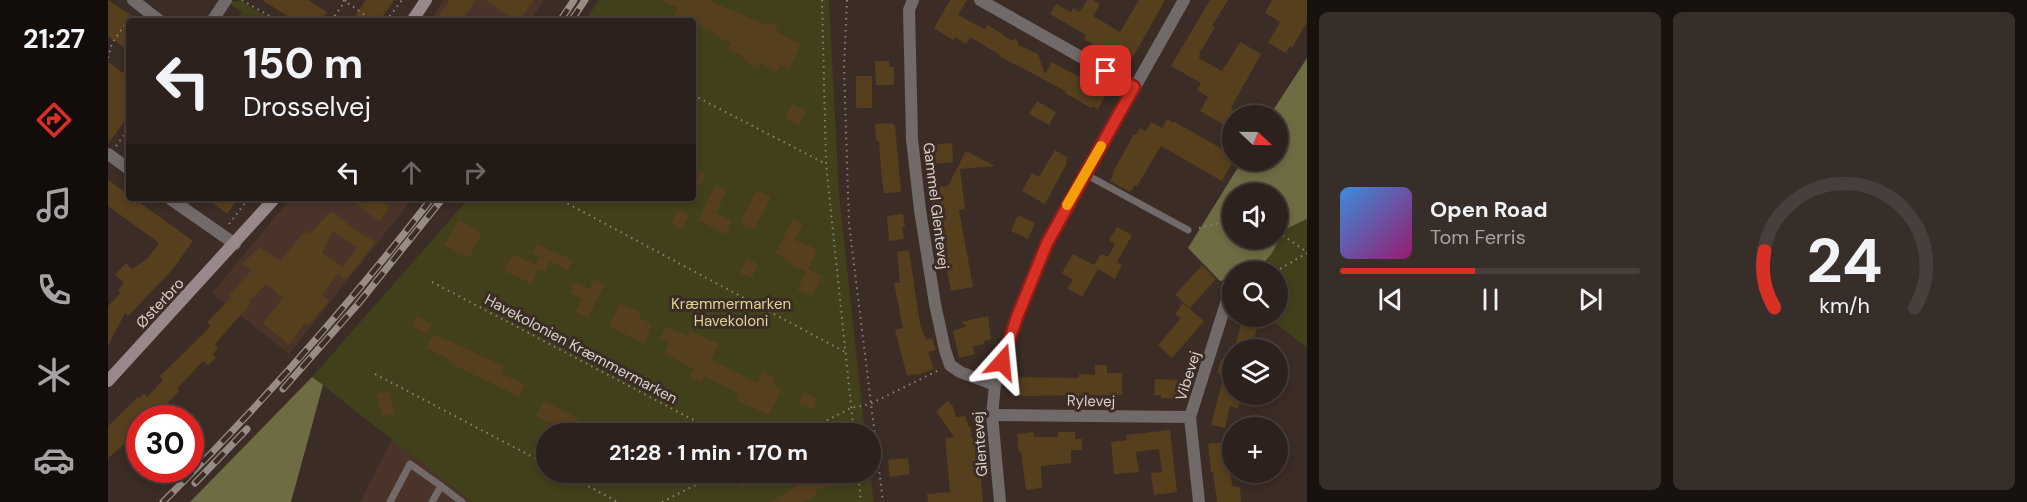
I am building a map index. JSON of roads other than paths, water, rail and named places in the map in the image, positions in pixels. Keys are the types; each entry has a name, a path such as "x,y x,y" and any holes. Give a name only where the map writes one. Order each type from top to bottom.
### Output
{"street":[{"path":"214,18 226,0"},
{"path":"414,18 426,0"},
{"name":"Gammel Glentevej","path":"913,0 909,10 912,139 920,210 935,304 950,365 960,372 995,385"},
{"path":"980,0 1134,87"},
{"name":"Glentevej","path":"1000,502 992,415 995,385 1017,317 1047,243 1184,0"},
{"path":"136,3 156,18"},
{"path":"109,155 126,167"},
{"path":"173,201 235,244"},
{"name":"Østerbro","path":"108,381 272,201"},
{"name":"Vibevej","path":"1199,502 1190,417 1222,316"},
{"name":"Rylevej","path":"992,415 1190,417"}],"lane":[{"path":"1085,174 1188,230"},
{"path":"390,502 410,464 462,502"},
{"path":"432,502 441,486"}],"railway":[{"path":"562,18 574,0"},
{"path":"573,18 585,0"},
{"path":"163,502 302,354 430,201"},
{"path":"283,389 358,304 441,201"},
{"path":"204,474 247,429"}],"park label":[{"name":"Kræmmermarken Havekoloni","path":"731,312"}]}
